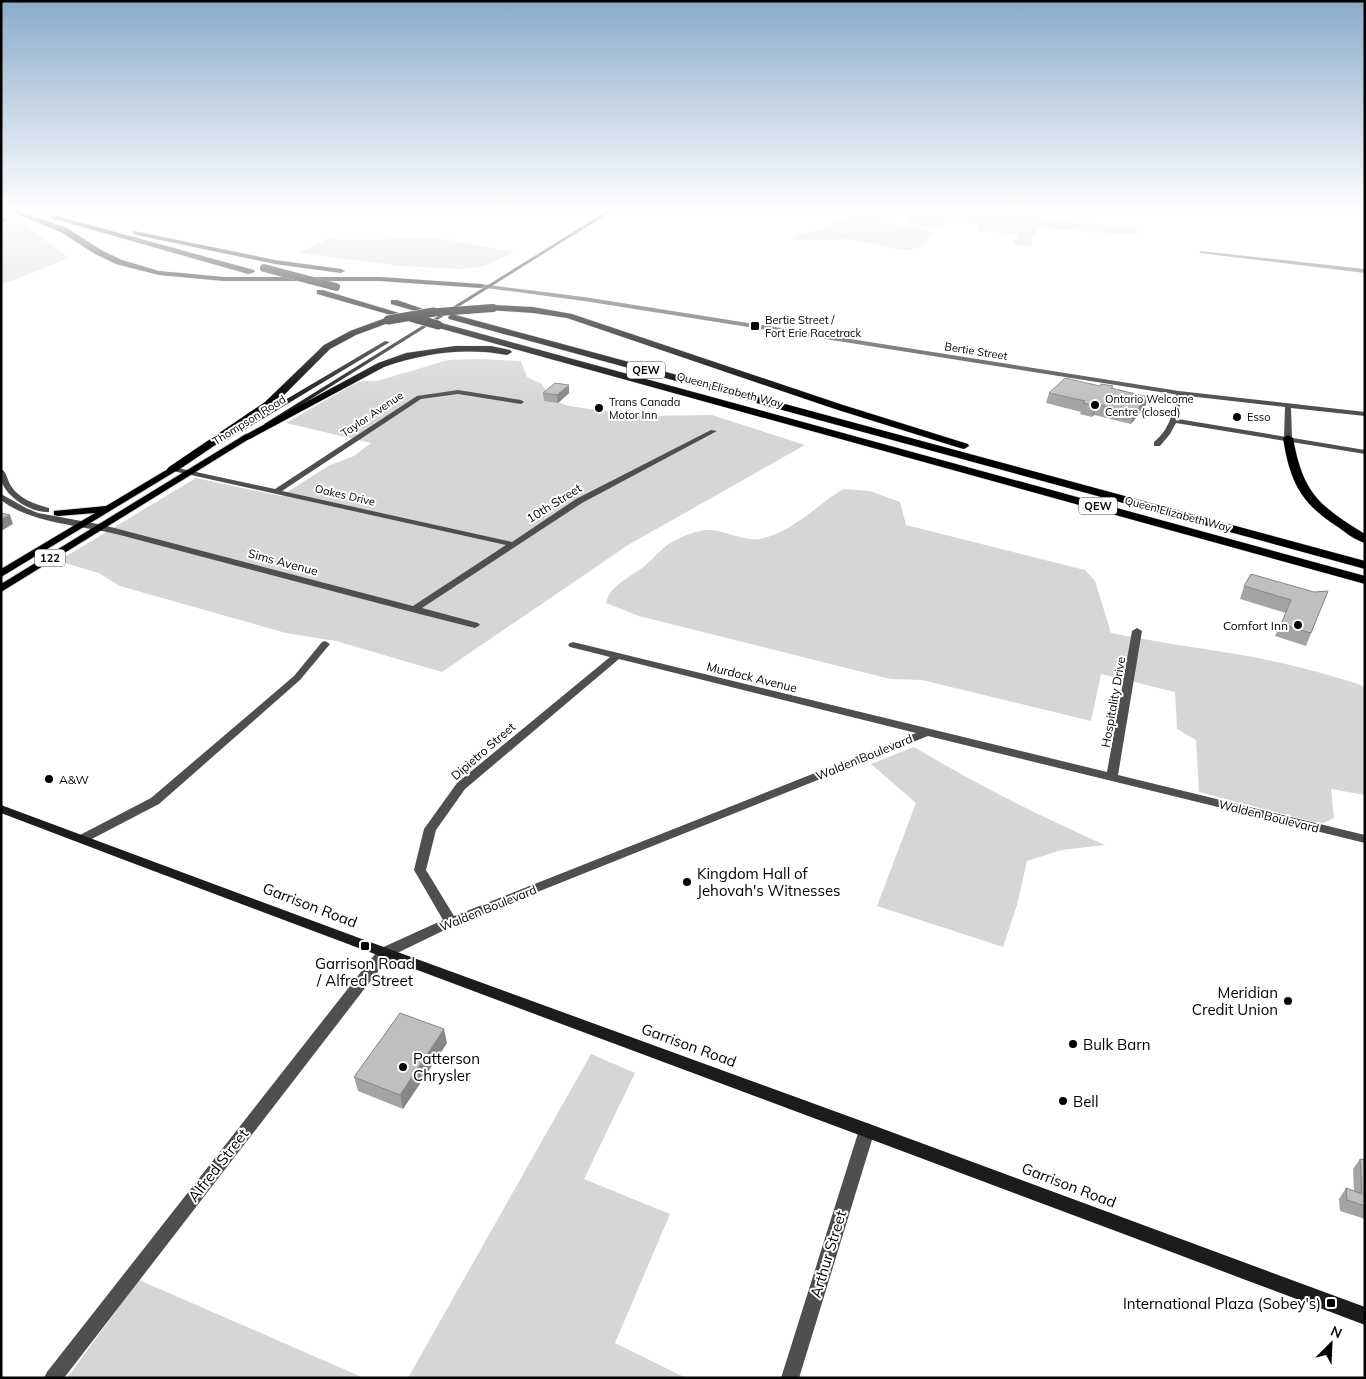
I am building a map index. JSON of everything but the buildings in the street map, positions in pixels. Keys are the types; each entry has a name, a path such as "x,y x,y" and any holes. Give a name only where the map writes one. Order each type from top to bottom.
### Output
{"highway":[{"path":"184,275 224,279 390,280 486,285"},
{"name":"Queen Elizabeth Way","path":"263,275 1365,580"},
{"path":"292,275 355,292"},
{"path":"385,275 486,285"},
{"name":"Queen Elizabeth Way","path":"384,300 1365,565"},
{"path":"173,469 269,404 327,347 353,333 388,320 431,312 493,308 550,312 578,319 918,432 1346,560"},
{"path":"246,437 381,365 406,356 455,349 491,349 530,356 713,404 783,419"},
{"path":"1288,438 1296,478 1306,497 1325,514 1365,539"}],"main road":[{"name":"Thompson Road","path":"1,574 173,469 503,275"},
{"name":"Thompson Road","path":"1,589 189,473 486,285"},
{"path":"58,513 84,512 114,505"},
{"name":"Garrison Road","path":"1,809 384,953 867,1130 1365,1316"}],"street":[{"name":"Bertie Street","path":"486,285 1179,393 1365,414"},
{"name":"Taylor Avenue","path":"277,491 419,397 458,392 522,402"},
{"path":"1157,444 1164,439 1175,421 1179,393"},
{"path":"1288,405 1288,438"},
{"path":"1175,421 1365,452"},
{"name":"10th Street","path":"415,609 579,501 713,431"},
{"name":"Oakes Drive","path":"173,469 511,544"},
{"name":"Sims Avenue","path":"1,471 2,479 11,492 38,508 100,527 475,624"},
{"name":"Sims Avenue","path":"1,496 30,512 71,523 85,523"},
{"name":"Hospitality Drive","path":"1112,777 1137,632"},
{"path":"82,839 155,800 294,680 325,644"},
{"name":"Murdock Avenue","path":"573,645 925,733"},
{"name":"Dipietro Street","path":"451,922 420,870 430,829 461,786 617,656"},
{"name":"Walden Boulevard","path":"384,953 451,922 925,733 1365,839"},
{"name":"Alfred Street","path":"53,1378 384,953"},
{"name":"Arthur Street","path":"790,1378 867,1130"}],"shaded area":[{"path":"1,275 25,275 1,285"},
{"path":"448,360 521,361 527,377 542,384 551,400 569,406 639,416 712,415 805,445 628,545 442,672 336,641 286,633 120,586 99,573 58,561 196,478 281,496 328,466 354,456 371,443 286,423 352,385 363,381 377,381"},
{"path":"843,489 870,491 900,502 906,525 1085,570 1095,581 1111,633 1271,661 1361,685 1365,688 1365,795 1331,789 1334,818 1321,824 1199,792 1196,740 1177,729 1175,692 1101,674 1091,721 922,680 890,679 639,616 606,603 608,596 617,586 646,565 663,548 677,539 705,530 751,539 769,536 792,526"},
{"path":"914,747 1008,799 1105,845 1062,850 1027,861 1017,905 1003,947 877,906 916,803 871,764"},
{"path":"591,1054 635,1073 584,1179 670,1214 615,1343 686,1378 408,1378"},
{"path":"139,1280 364,1378 67,1378"}],"place":[{"name":"Bertie Street / Fort Erie Racetrack","path":"755,326"},
{"name":"Ontario Welcome Centre (closed)","path":"1095,405"},
{"name":"Trans Canada Motor Inn","path":"599,408"},
{"name":"Esso","path":"1237,417"},
{"name":"Comfort Inn","path":"1298,625"},
{"name":"A&W","path":"49,779"},
{"name":"Kingdom Hall of Jehovah's Witnesses","path":"687,882"},
{"name":"Garrison Road / Alfred Street","path":"365,946"},
{"name":"Meridian Credit Union","path":"1288,1001"},
{"name":"Bulk Barn","path":"1073,1044"},
{"name":"Patterson Chrysler","path":"403,1067"},
{"name":"Bell","path":"1063,1101"},
{"name":"International Plaza (Sobey's)","path":"1331,1303"}]}
